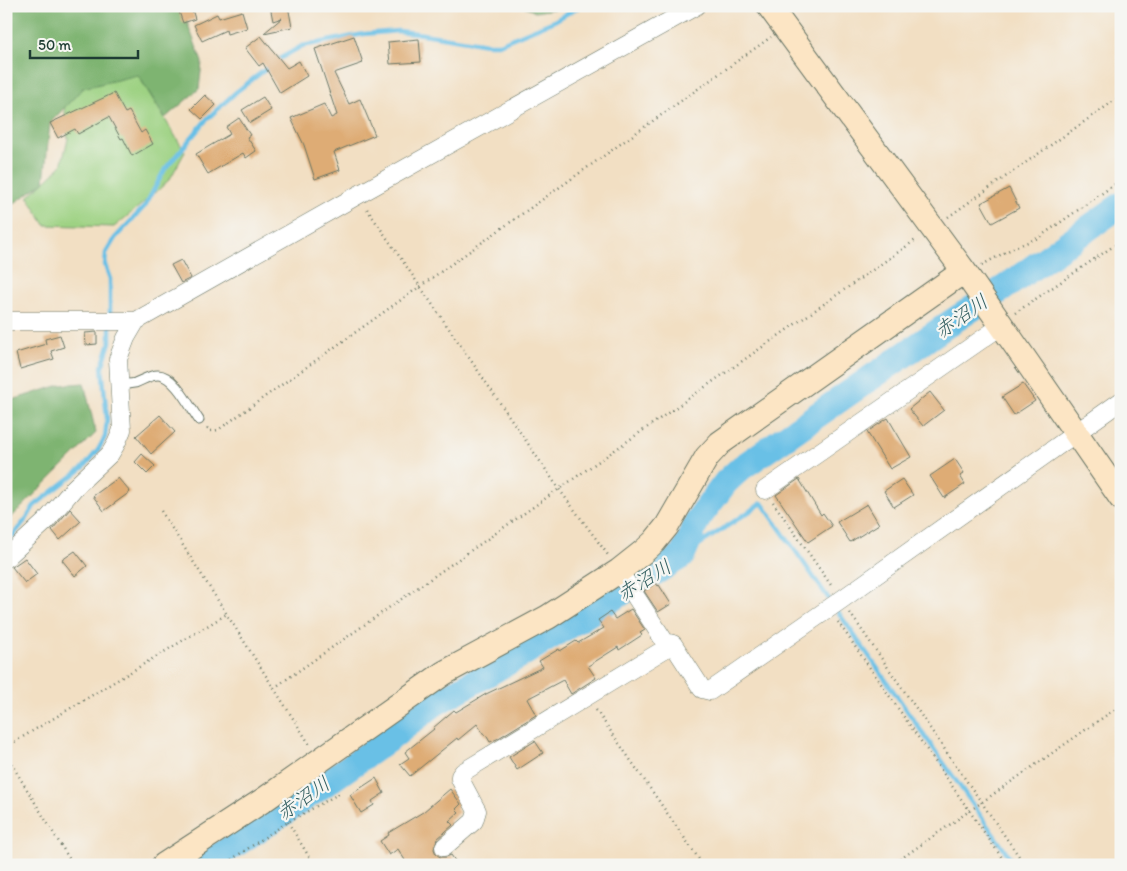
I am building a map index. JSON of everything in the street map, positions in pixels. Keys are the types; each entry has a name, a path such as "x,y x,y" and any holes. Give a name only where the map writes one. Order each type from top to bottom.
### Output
{"street":[{"path":"6,558 45,522 76,487 110,454 122,430 118,359 128,332 136,321 696,6"},
{"path":"769,6 967,275 1121,498"},
{"path":"164,865 320,761 444,673 548,617 626,582 643,552 654,542 666,526 707,457 720,443 967,275"},
{"path":"6,321 136,321"},
{"path":"765,490 999,322"},
{"path":"626,582 665,642 673,644 702,689 710,691 835,605 1121,401"},
{"path":"444,847 474,821 477,816 477,811 460,779 462,772 587,698 673,644"}],"lane":[{"path":"120,385 133,383 150,376 159,375 167,378 180,392 199,420"}],"path":[{"path":"199,420 211,431 218,430 419,285 785,27"},
{"path":"274,688 1121,96"},
{"path":"967,275 1013,248 1038,238 1121,180"},
{"path":"358,195 559,489 626,582"},
{"path":"999,322 1121,241"},
{"path":"765,490 835,605 1007,865"},
{"path":"162,511 320,761"},
{"path":"835,605 1025,865"},
{"path":"6,747 227,614"},
{"path":"587,698 703,865"},
{"path":"892,865 1121,705"},
{"path":"6,755 73,865"},
{"path":"222,865 288,822 342,792"},
{"path":"288,822 314,865"}],"green space":[{"path":"6,6 181,6 202,62 199,89 165,118 138,75 83,88 50,123 44,182 6,209"},
{"path":"523,6 572,6 535,12"},
{"path":"123,74 138,75 185,152 170,179 114,227 45,225 28,197 61,166 68,139 64,103 84,88"},
{"path":"84,383 96,433 6,521 6,402 60,385"}],"building":[{"path":"177,6 191,6 195,19 183,23"},
{"path":"270,6 288,6 292,27 264,33 282,18 273,21"},
{"path":"242,11 247,28 227,34 226,30 202,41 194,25 217,14 219,18"},
{"path":"261,36 287,68 299,61 307,76 280,93 263,63 259,66 245,48"},
{"path":"354,36 363,63 334,73 349,104 360,99 375,135 334,152 340,170 315,179 304,145 291,118 324,104 331,118 337,115 315,49"},
{"path":"419,39 421,62 390,64 388,42"},
{"path":"114,93 125,113 129,111 141,133 145,130 153,144 132,156 109,117 78,134 75,129 58,138 50,123"},
{"path":"205,95 216,105 202,119 191,109"},
{"path":"263,97 271,110 250,123 242,110"},
{"path":"239,118 250,135 247,137 256,151 246,158 243,153 208,174 196,154 230,134 226,127"},
{"path":"1009,188 1019,208 992,223 981,203"},
{"path":"181,260 191,278 181,283 171,265"},
{"path":"97,332 97,344 86,345 85,333"},
{"path":"60,335 64,347 51,351 54,359 20,369 16,353 46,344 45,339"},
{"path":"1023,384 1035,401 1014,415 1002,397"},
{"path":"930,392 944,410 923,426 909,409"},
{"path":"160,415 175,432 151,454 136,436"},
{"path":"888,418 911,457 890,469 867,432"},
{"path":"142,454 155,466 147,474 135,462"},
{"path":"955,459 964,473 960,476 965,484 944,498 930,476"},
{"path":"118,478 130,492 104,511 93,496"},
{"path":"799,479 821,515 823,513 832,526 808,542 776,495"},
{"path":"902,479 913,495 894,507 884,491"},
{"path":"867,504 879,524 850,542 837,522"},
{"path":"70,509 81,521 60,540 52,530"},
{"path":"75,551 87,566 75,576 62,560"},
{"path":"25,558 37,574 25,583 12,567"},
{"path":"656,583 671,604 658,612 644,591"},
{"path":"631,609 645,630 640,633 642,635 619,650 618,647 588,666 596,678 571,694 563,680 527,699 536,715 497,739 490,742 477,724 410,776 400,764 409,758 405,752 454,710 456,712 486,694 543,667 539,661 559,649 560,651 576,641 578,643 604,628 598,620 610,612 615,619"},
{"path":"535,741 543,753 517,770 509,757"},
{"path":"376,778 384,793 372,801 374,805 361,813 350,795"},
{"path":"450,789 461,804 456,809 459,812 449,821 453,825 437,839 434,849 440,857 451,855 458,865 408,865 398,849 389,855 380,841 389,835 388,833 423,812"}],"waterway":[{"path":"110,317 110,279 105,265 106,253 115,238 145,206 165,169 207,119 236,92 279,59 302,46 364,34 398,31 487,44 499,44 554,21 580,6"},
{"name":"赤沼川","path":"204,865 282,814 392,737 434,704 523,654 682,556 698,519 726,482 741,468 950,323 1004,288 1121,205"},
{"path":"6,544 34,506 84,467 98,450 105,437 107,419 102,367 110,342 110,325"},
{"path":"682,556 762,503 831,602"},
{"path":"836,609 1015,865"}]}
